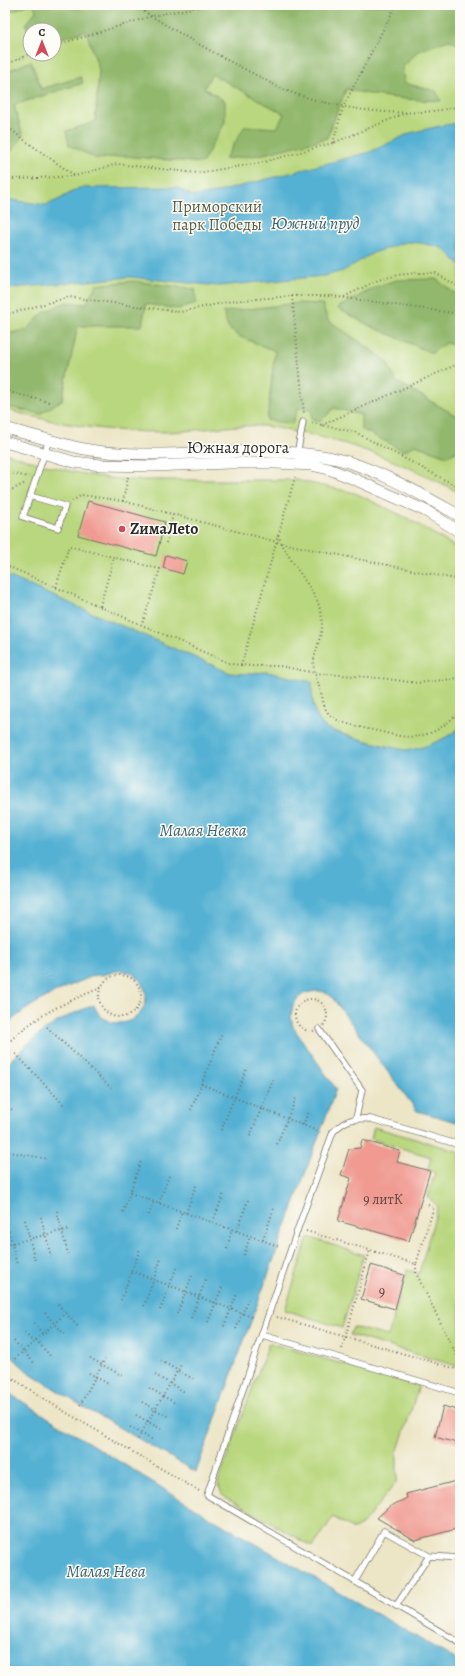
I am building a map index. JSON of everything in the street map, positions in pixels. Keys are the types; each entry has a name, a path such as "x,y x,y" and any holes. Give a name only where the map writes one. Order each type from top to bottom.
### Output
{"street":[{"name":"Южная дорога","path":"5,428 76,447 122,453 152,454 248,451 297,458 354,479 426,511 460,532"},
{"name":"Южная дорога","path":"5,442 74,462 101,465 152,466 228,463 323,456 354,465 389,478 460,516"}],"lane":[{"path":"297,458 303,422"},
{"path":"30,496 65,506 58,528 23,517 44,453 49,440"},
{"path":"122,453 122,465"},
{"path":"319,1029 362,1090 356,1118"},
{"path":"460,1145 371,1119 356,1118 344,1122 333,1132 298,1228 206,1495 460,1643"},
{"path":"262,1334 460,1393"},
{"path":"354,1581 384,1531 429,1556 460,1558"},
{"path":"396,1606 429,1556"}],"path":[{"path":"134,5 230,61 289,92 343,107 408,112 448,110 460,106"},
{"path":"62,44 152,16 207,5"},
{"path":"333,143 343,107 396,5"},
{"path":"5,65 22,58"},
{"path":"5,179 75,176 117,164 197,173 260,163 333,143 408,112"},
{"path":"5,125 75,176"},
{"path":"343,297 378,280 417,273 436,273 460,288"},
{"path":"292,296 304,411 303,422 355,432 460,488"},
{"path":"5,315 69,297 180,312 232,301 292,296 343,297 460,314"},
{"path":"321,425 460,364"},
{"path":"5,391 49,402"},
{"path":"5,472 36,478"},
{"path":"123,501 128,477"},
{"path":"241,666 295,477"},
{"path":"5,493 36,478"},
{"path":"65,506 82,495 123,501 276,542 460,580"},
{"path":"166,543 173,515"},
{"path":"278,535 281,543 319,604 322,618 322,632 314,661 315,673 328,714 337,720 399,737 412,738 425,736 437,730 451,720 460,711"},
{"path":"56,587 69,546 160,569 142,625"},
{"path":"100,607 114,557"},
{"path":"5,565 231,664 241,666 280,666 315,673 380,678 417,683 460,678"},
{"path":"5,1046 37,1018 55,1007 101,988 105,981 113,976 127,977 135,982 139,988 141,997 139,1005 134,1012 127,1016 118,1017 110,1015 103,1009 99,1001 101,988"},
{"path":"316,1000 324,1007 327,1017 324,1024 319,1029 308,1031 302,1028 297,1022 295,1015 297,1008 305,1001 316,1000"},
{"path":"47,1027 111,1088"},
{"path":"190,1110 222,1033"},
{"path":"16,1054 65,1106"},
{"path":"221,1130 246,1070"},
{"path":"250,1136 273,1080"},
{"path":"201,1084 320,1132"},
{"path":"277,1144 296,1098"},
{"path":"5,1104 12,1110"},
{"path":"303,1126 309,1110"},
{"path":"5,1151 48,1159"},
{"path":"123,1212 141,1161"},
{"path":"159,1203 170,1174"},
{"path":"186,1213 197,1182"},
{"path":"130,1193 278,1246"},
{"path":"213,1222 224,1193"},
{"path":"237,1231 248,1200"},
{"path":"149,1215 154,1201"},
{"path":"425,1204 434,1207 416,1264 416,1272 460,1362"},
{"path":"263,1240 274,1208"},
{"path":"57,1211 68,1254"},
{"path":"176,1229 182,1211"},
{"path":"41,1216 51,1256"},
{"path":"24,1220 35,1261"},
{"path":"7,1223 17,1265"},
{"path":"298,1228 416,1264"},
{"path":"5,1246 69,1229"},
{"path":"227,1250 232,1229"},
{"path":"244,1255 250,1236"},
{"path":"121,1300 140,1249"},
{"path":"339,1357 370,1250"},
{"path":"144,1306 161,1259"},
{"path":"160,1310 177,1266"},
{"path":"131,1272 252,1317"},
{"path":"177,1314 193,1273"},
{"path":"191,1318 206,1279"},
{"path":"208,1322 222,1287"},
{"path":"224,1326 237,1294"},
{"path":"236,1329 248,1299"},
{"path":"58,1304 78,1327"},
{"path":"45,1313 66,1336"},
{"path":"14,1359 67,1313"},
{"path":"269,1315 460,1370"},
{"path":"34,1323 43,1334"},
{"path":"25,1333 33,1342"},
{"path":"36,1340 52,1358"},
{"path":"14,1341 35,1364"},
{"path":"90,1358 122,1376"},
{"path":"80,1404 105,1359"},
{"path":"161,1361 193,1379"},
{"path":"138,1439 182,1362"},
{"path":"5,1370 15,1380 57,1407 206,1495"},
{"path":"88,1373 110,1385"},
{"path":"155,1375 185,1392"},
{"path":"148,1388 177,1404"},
{"path":"142,1402 169,1417"},
{"path":"136,1415 161,1429"},
{"path":"130,1427 153,1440"}],"green space":[{"name":"Приморский парк Победы","path":"5,5 460,5 460,493 420,472 356,447 312,435 273,427 250,426 173,432 140,432 101,429 62,423 5,409"},
{"path":"5,5 27,5 5,14"},
{"path":"34,5 460,5 460,45 449,40 418,51 403,67 404,83 436,91 441,101 393,98 346,89 327,138 260,155 225,159 245,126 277,128 284,114 212,74 204,88 225,101 225,122 202,163 124,156 97,159 69,145 66,131 95,122 99,70 86,31 62,38 62,22 28,22 36,11"},
{"path":"31,62 41,89 81,77 83,83 14,105 23,136 12,151 5,149 5,65 8,71"},
{"path":"436,279 460,297 460,347 446,343 432,353 368,325 337,308 378,286 397,280"},
{"path":"133,281 195,289 196,303 178,309 146,304 142,326 78,326 62,400 40,414 5,406 5,334 26,330 44,312 67,302 86,304 96,285"},
{"path":"298,303 322,304 328,320 386,360 396,381 460,418 460,450 447,456 415,445 404,451 361,429 361,415 334,408 320,422 312,419 311,409 298,408 292,424 267,420 275,351 238,336 228,328 223,312"},
{"path":"5,453 67,470 113,479 296,480 355,493 409,519 460,550 460,727 450,735 436,742 420,748 408,750 339,733 325,727 318,718 315,712 312,694 312,682 267,672 240,674 230,673 5,575"},
{"path":"374,1127 460,1152 460,1367 350,1335 353,1327 388,1336 407,1270 419,1273 438,1206 428,1197 435,1172 428,1170 431,1157 371,1139"},
{"path":"308,1237 364,1255 342,1328 285,1310"},
{"path":"269,1343 419,1386 397,1453 397,1481 362,1525 354,1529 333,1517 313,1547 222,1495 218,1482"}],"water":[{"name":"Южный пруд","path":"460,123 460,265 443,248 421,243 406,242 373,253 343,271 324,276 219,286 130,277 5,289 5,199 46,205 79,188 176,187 193,196 210,194 370,152 410,133"},
{"name":"Малая Невка","path":"5,575 230,673 240,674 267,672 312,682 315,712 321,723 330,730 351,737 407,750 420,748 435,742 450,735 460,727 460,1123 417,1111 331,996 325,992 317,991 305,993 298,998 293,1005 291,1016 293,1027 336,1089 196,1472 80,1405 27,1371 5,1350 5,1066 36,1037 67,1016 94,1005 100,1015 109,1021 119,1023 128,1021 137,1016 143,1009 146,999 144,987 136,976 129,972 116,971 104,975 96,975 48,996 15,1017 5,1026"},
{"name":"Малая Нева","path":"5,1391 206,1515 460,1662 460,1671 5,1671"}],"building":[{"name":"ZимаЛеtо","path":"88,501 165,522 156,556 78,535"},
{"path":"166,555 187,561 183,574 163,568"},
{"path":"362,1140 400,1151 397,1162 430,1171 409,1241 338,1221 351,1178 341,1175 349,1149 360,1148"},
{"path":"371,1265 404,1275 395,1309 361,1299"},
{"path":"443,1406 460,1411 460,1444 435,1437"},
{"path":"460,1480 460,1528 415,1540 377,1518 389,1507 407,1498 406,1494"}],"place":[{"name":"ZимаЛеtо","path":"122,529"}]}
